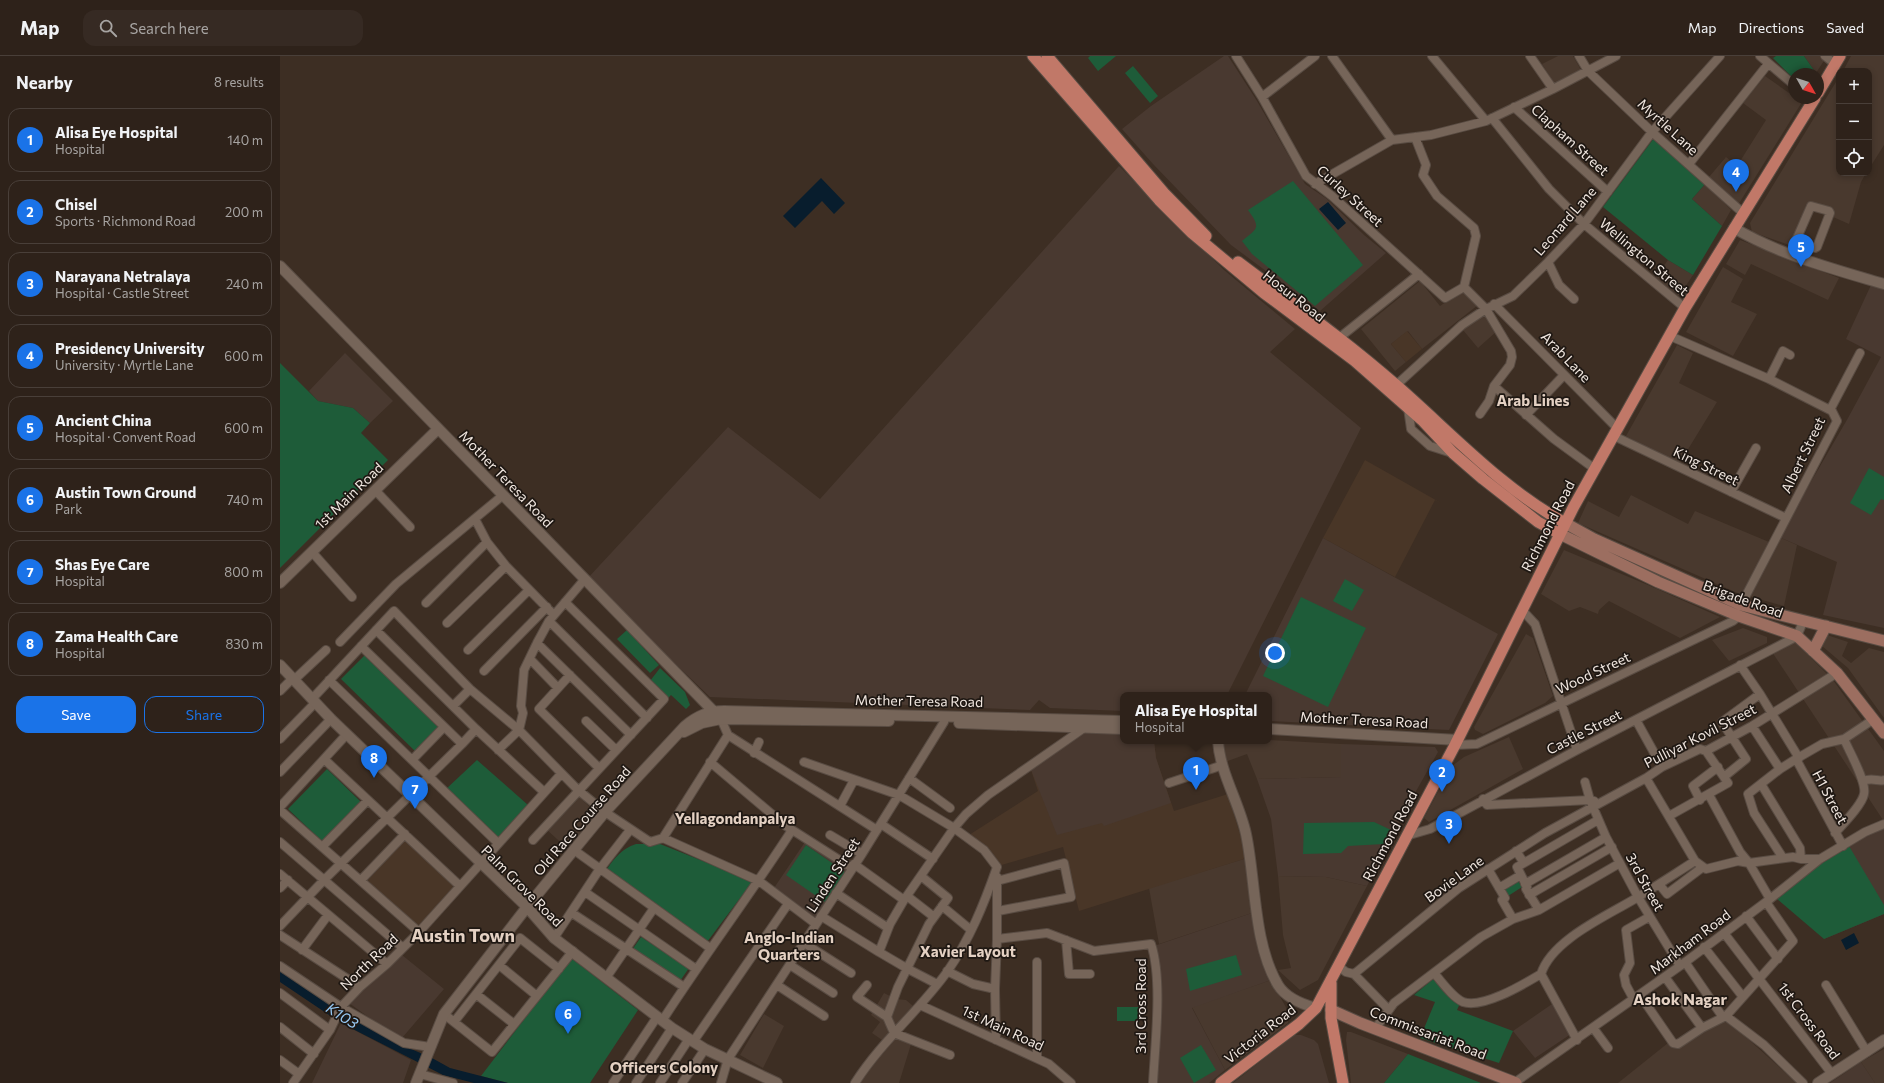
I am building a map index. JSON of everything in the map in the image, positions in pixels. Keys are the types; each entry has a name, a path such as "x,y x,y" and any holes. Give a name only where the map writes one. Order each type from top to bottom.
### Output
{"main road":[{"name":"Hosur Road","path":"1033,56 1159,200 1192,233 1264,293 1355,361 1396,384 1408,408 1453,453 1514,504 1538,522 1560,534"},
{"name":"Hosur Road","path":"1048,56 1164,192 1198,228 1233,259 1339,338 1396,384 1473,456 1546,512 1565,524"},
{"name":"Richmond Road","path":"1824,81 1837,60"},
{"name":"Richmond Road","path":"1316,1008 1456,743 1573,508 1685,308 1810,104"},
{"path":"1546,512 1558,512 1573,508"},
{"name":"Brigade Road","path":"1565,524 1779,629 1798,636 1812,651 1837,673 1874,719 1884,734"},
{"name":"Brigade Road","path":"1560,534 1658,582 1740,610 1826,626 1884,641"},
{"path":"1812,651 1826,626"},
{"name":"Richmond Road","path":"1331,980 1331,1014 1343,1083"},
{"name":"Commissariat Road","path":"1316,1008 1496,1083"},
{"name":"Victoria Road","path":"1221,1083 1294,1028 1316,1008"},
{"name":"Commissariat Road","path":"1331,1014 1375,1029 1514,1083"}],"street":[{"name":"Curley Street","path":"1236,56 1262,97 1303,170 1315,184 1332,196 1445,298 1464,287"},
{"path":"1262,97 1314,56"},
{"path":"1332,56 1392,140"},
{"name":"Wellington Street","path":"1432,56 1549,189 1584,224 1685,308"},
{"path":"1530,56 1553,89"},
{"name":"Myrtle Lane","path":"1579,56 1588,71 1652,132 1690,164 1743,214"},
{"path":"1315,184 1392,140 1431,135 1489,119 1553,89 1616,56"},
{"name":"Leonard Lane","path":"1396,384 1462,325 1494,304 1513,296 1548,262 1584,224 1652,132 1720,56"},
{"path":"1760,56 1788,80"},
{"path":"1825,56 1837,60"},
{"path":"1690,164 1768,64"},
{"name":"Clapham Street","path":"1514,107 1608,192"},
{"path":"1415,137 1426,165 1423,175 1437,196 1474,228 1476,236 1464,287 1486,309 1508,344 1512,357 1510,365 1494,386 1489,401 1480,414"},
{"path":"1790,254 1811,206 1829,211 1830,214 1817,247 1815,248 1795,244"},
{"path":"1734,228 1754,240 1790,254 1884,284"},
{"path":"1548,262 1557,282 1574,299"},
{"name":"Mother Teresa Road","path":"280,266 502,496 721,719"},
{"path":"1339,338 1419,274"},
{"name":"Arab Lane","path":"1494,304 1564,375 1616,432"},
{"path":"1494,323 1505,315"},
{"name":"Albert Street","path":"1670,336 1769,379 1830,410 1837,421 1740,610"},
{"path":"1769,379 1783,351 1790,355"},
{"path":"1830,410 1860,353"},
{"path":"1526,415 1564,375"},
{"path":"1494,386 1554,439 1595,469"},
{"name":"1st Main Road","path":"280,583 438,429"},
{"name":"King Street","path":"1616,432 1786,518"},
{"path":"1732,492 1756,448"},
{"path":"375,490 410,527"},
{"path":"340,642 396,584 502,496"},
{"path":"475,519 487,542 506,566 546,608 552,618 647,718"},
{"path":"426,603 487,542"},
{"path":"312,552 352,597"},
{"path":"446,623 506,566"},
{"path":"498,750 519,730 523,713 521,706 524,670 537,644 552,618 584,580"},
{"path":"468,650 529,590"},
{"path":"533,840 578,790 664,700 565,602"},
{"path":"484,671 546,608"},
{"path":"1522,610 1535,624 1577,750"},
{"name":"Wood Street","path":"1456,743 1477,744 1733,621 1740,610"},
{"path":"280,739 314,701 329,680 394,611 470,689 519,730 578,790 630,830 650,842 663,838 728,735"},
{"path":"1798,636 1804,622"},
{"path":"1773,648 1779,629"},
{"path":"376,630 476,729 544,792"},
{"name":"Castle Street","path":"1406,836 1430,829 1577,750 1798,636"},
{"path":"537,644 631,735"},
{"path":"361,646 462,744"},
{"path":"280,691 326,650"},
{"path":"530,659 558,688"},
{"name":"Palm Grove Road","path":"280,665 294,678 314,701 410,796 527,907 554,938 672,1028 705,1049 777,1083"},
{"name":"H1 Street","path":"1740,665 1772,714 1843,846"},
{"name":"Pulliyar Kovil Street","path":"1592,804 1601,802 1646,778 1662,767 1700,749 1706,751 1731,738 1837,673"},
{"path":"570,675 539,709 599,768"},
{"path":"329,680 498,843"},
{"path":"453,706 470,689"},
{"path":"1725,776 1746,759 1722,722 1760,694"},
{"name":"Mother Teresa Road","path":"671,742 685,726 697,716 713,711 944,719 1120,729"},
{"path":"280,772 331,718"},
{"path":"721,719 728,735 754,753 840,806 933,859"},
{"name":"Mother Teresa Road","path":"671,742 687,730 702,723 721,719 1120,721"},
{"name":"Linden Street","path":"721,1083 728,1059 862,854 944,719"},
{"path":"1783,858 1754,813 1748,794 1780,769 1797,758 1822,744 1844,739 1874,719"},
{"path":"1636,720 1662,767"},
{"path":"586,721 616,750"},
{"path":"413,760 444,726"},
{"path":"1752,726 1780,769"},
{"path":"879,952 888,928 905,898 954,828 966,814 988,795 1084,728"},
{"path":"280,926 307,897 476,729"},
{"name":"Mother Teresa Road","path":"1272,729 1456,743"},
{"path":"347,734 280,808 419,932"},
{"name":"Mother Teresa Road","path":"1272,735 1456,743"},
{"path":"1835,833 1859,804 1865,793 1863,781 1844,739"},
{"name":"Old Race Course Road","path":"420,1075 444,1014 527,907 574,850 606,812 671,742"},
{"path":"754,753 759,742"},
{"path":"1219,744 1223,765 1246,832 1256,909 1266,957 1278,985 1291,998 1316,1008"},
{"path":"1669,816 1728,783 1725,776 1706,751"},
{"path":"324,759 460,886"},
{"path":"710,762 792,830 934,917"},
{"path":"804,762 899,795 954,828 984,850 997,867 998,911 995,989 996,1040"},
{"path":"1170,783 1223,765"},
{"path":"1700,800 1693,786 1718,767"},
{"name":"North Road","path":"292,1083 330,1030 341,1007 360,987 387,964 419,932 561,774"},
{"path":"909,778 950,808"},
{"path":"1646,778 1695,861 1706,869 1738,861 1748,863 1793,857 1801,859 1820,859"},
{"path":"1863,781 1870,778 1880,781 1884,780"},
{"path":"840,806 854,780"},
{"name":"3rd Street","path":"1585,782 1606,838 1649,917 1683,964 1724,1016 1764,1045 1803,1083"},
{"path":"1761,784 1800,848 1801,859"},
{"path":"1709,795 1768,901"},
{"path":"1484,799 1487,805 1592,804"},
{"path":"323,846 368,800"},
{"name":"Bovie Lane","path":"1354,974 1459,888 1592,804"},
{"path":"1539,910 1529,895 1517,867 1598,820"},
{"name":"Markham Road","path":"1514,1083 1683,964 1768,901 1820,859 1865,832 1884,824"},
{"path":"554,938 572,913 599,870 630,830"},
{"path":"614,1083 759,881 792,830"},
{"path":"362,880 405,834"},
{"path":"830,835 862,854"},
{"path":"663,838 759,881 816,924"},
{"path":"1525,884 1606,838"},
{"path":"280,842 403,948"},
{"path":"1529,895 1612,847"},
{"path":"574,850 599,870 710,948"},
{"path":"1516,851 1524,863"},
{"path":"1577,1040 1542,974 1544,964 1561,946 1588,927 1695,861"},
{"path":"1375,1029 1394,1003 1481,937 1513,919 1539,910 1620,863"},
{"path":"998,881 1064,864 1071,897 998,911"},
{"path":"855,1083 894,1033 920,1005 947,971 983,908 997,867"},
{"path":"1659,884 1667,894 1703,867"},
{"path":"1488,870 1505,898 1502,900 1513,919"},
{"path":"280,874 387,964"},
{"path":"1499,888 1521,875"},
{"path":"887,1017 898,987 934,917 948,898 921,876"},
{"path":"280,888 288,880"},
{"path":"585,892 696,969"},
{"path":"836,893 888,928"},
{"name":"1st Cross Road","path":"1637,997 1673,1043 1678,1044 1724,1016 1762,981 1778,958 1793,941 1768,901"},
{"path":"660,1083 788,904"},
{"path":"942,906 971,930"},
{"path":"606,978 654,908"},
{"path":"572,913 684,987"},
{"path":"302,950 328,915"},
{"path":"821,916 879,952 937,984"},
{"path":"1746,916 1778,958"},
{"path":"1637,997 1626,985 1624,975 1630,963 1626,930 1649,917"},
{"name":"3rd Cross Road","path":"997,939 1047,932 1094,951 1151,944 1156,958 1156,1016 1153,1083"},
{"path":"1724,933 1762,981"},
{"path":"280,935 360,987"},
{"path":"454,1022 520,938 559,969"},
{"path":"1066,940 1068,974 1090,974"},
{"path":"804,942 851,973"},
{"path":"1704,947 1743,997"},
{"path":"444,1014 492,1052 573,952"},
{"path":"1037,962 1037,1058"},
{"path":"790,964 833,993"},
{"path":"499,965 537,996"},
{"path":"280,966 341,1007 404,1043 429,1051"},
{"path":"1338,966 1346,972 1354,974 1389,1010"},
{"path":"947,971 973,984 995,989"},
{"path":"1434,973 1454,995 1463,1002 1473,1003 1501,996 1542,974"},
{"path":"1665,977 1702,1028"},
{"name":"1st Cross Road","path":"1762,981 1832,1074"},
{"path":"777,985 824,1016"},
{"path":"867,985 857,997 887,1017 894,1033 950,1055"},
{"path":"1826,985 1868,1052"},
{"path":"280,993 330,1030"},
{"path":"476,994 514,1024"},
{"name":"1st Main Road","path":"920,1005 1049,1064 1071,1083"},
{"path":"280,1027 314,1054"},
{"path":"636,1083 672,1028"},
{"path":"1594,1028 1608,1048"},
{"path":"1818,1083 1868,1052 1884,1040"},
{"path":"682,1083 705,1049"},
{"path":"280,1060 299,1074"},
{"path":"420,1075 453,1083"}],"shaded area":[{"path":"1224,56 1228,56 1257,101 1305,184 1327,199 1364,235 1386,253 1320,311 1231,245 1153,164 1122,129 1151,106"},
{"path":"1558,56 1573,56 1581,70 1555,84 1542,64"},
{"path":"1804,56 1827,56 1819,68 1812,68"},
{"path":"1851,56 1884,56 1884,145 1872,164 1872,68 1845,68"},
{"path":"1765,76 1788,92 1788,104 1801,104 1738,205 1709,177 1726,157 1737,166 1766,120 1743,103"},
{"path":"1836,82 1836,176 1864,176 1861,182 1849,224 1806,205 1792,246 1752,232 1750,223 1823,104 1824,104"},
{"path":"1119,166 1224,270 1295,329 1270,352 1361,428 1229,692 1120,692 1120,711 1050,708 1039,700 1030,710 710,697 587,579 728,427 820,499"},
{"path":"1706,183 1731,210 1722,226 1692,199"},
{"path":"1740,240 1839,278 1828,300 1751,264 1745,275 1726,264"},
{"path":"1668,260 1693,275 1679,296 1655,278"},
{"path":"1723,267 1743,279 1731,302 1757,314 1733,356 1686,332"},
{"path":"1420,281 1440,306 1465,289 1478,305 1422,349 1408,331 1391,344 1406,362 1395,371 1361,329"},
{"path":"1871,285 1884,289 1884,628 1823,615 1837,562 1779,537 1848,418 1881,357 1846,339"},
{"path":"1484,312 1497,331 1478,348 1463,330"},
{"path":"1407,331 1422,349 1406,362 1391,344"},
{"path":"1677,345 1693,353 1679,383 1717,402 1679,464 1626,436"},
{"path":"345,353 393,401 370,423 353,408 318,401 309,391"},
{"path":"1365,460 1441,503 1435,500 1395,577 1323,538"},
{"path":"1631,495 1688,524 1695,511 1769,542 1742,595 1578,523 1588,501 1619,517"},
{"path":"1779,537 1797,545 1784,606 1748,596"},
{"path":"1323,538 1498,634 1449,730 1272,721 1272,692 1246,692"},
{"path":"1564,550 1720,617 1680,638 1609,601 1599,610 1598,614 1580,607 1569,611 1541,594"},
{"path":"1743,628 1767,637 1767,643 1729,661 1712,640"},
{"path":"1526,634 1533,638 1553,696 1545,703 1483,734 1475,730 1474,727"},
{"path":"1827,635 1848,642 1842,656 1851,663 1869,648 1884,652 1884,718 1848,668 1822,646"},
{"path":"1794,641 1833,680 1884,751 1884,820 1772,652"},
{"path":"1088,731 1120,733 1120,744 1154,744 1156,758 1171,803 1104,826 1102,823 1057,835 1031,770"},
{"path":"1509,737 1523,769 1429,822 1424,818 1452,766 1464,757"},
{"path":"1272,740 1341,744 1342,777 1257,779 1247,754 1225,762 1221,744 1272,744"},
{"path":"1120,742 1120,744 1154,744 1156,758 1174,811 1228,794 1247,858 1079,911 1063,847 998,866 969,835 1038,791 1031,770"},
{"path":"1341,744 1435,747 1438,752 1401,818 1367,886 1326,877 1278,876 1271,819 1257,779 1341,777"},
{"path":"578,796 597,814 567,848 547,830"},
{"path":"1884,828 1884,914 1824,939 1819,865 1867,835"},
{"path":"406,839 456,885 418,928 367,881"},
{"path":"805,842 848,869 816,918 774,888"},
{"path":"1247,858 1252,913 1159,944 1149,888"},
{"path":"1278,876 1326,877 1367,886 1318,980 1300,990 1278,970 1291,968 1283,935"},
{"path":"1252,913 1271,980 1192,1008 1225,1070 1209,1083 1156,1083 1159,976 1158,955 1154,946"},
{"path":"402,955 444,989 402,1038 382,1027 349,1003"},
{"path":"1271,980 1289,1013 1288,1023 1225,1070 1192,1007"},
{"path":"884,993 896,999 906,1000 919,1011 900,1035 912,1041 899,1083 857,1083 885,1042 872,1033 880,1022 871,1015"},
{"path":"1555,1002 1571,1034 1535,1058 1513,1031"},
{"path":"764,1014 784,1026 763,1068 740,1055"},
{"path":"1727,1020 1797,1083 1618,1083 1668,1043 1677,1048 1715,1022"},
{"path":"341,1023 411,1060 403,1083 312,1083"},
{"path":"1347,1032 1351,1032 1408,1054 1384,1083 1351,1083 1346,1040"},
{"path":"1294,1035 1301,1035 1314,1040 1318,1044 1329,1083 1233,1083"},
{"path":"1884,1049 1884,1083 1875,1083 1861,1062"},
{"path":"1861,1062 1875,1083 1830,1083"}],"green space":[{"path":"1090,56 1116,56 1098,71 1088,58"},
{"path":"1776,56 1804,56 1812,68 1788,68 1788,73 1773,58"},
{"path":"1133,66 1158,96 1150,103 1125,73"},
{"path":"1654,138 1706,183 1692,199 1722,226 1693,275 1668,260 1603,207"},
{"path":"1293,181 1363,265 1315,306 1252,254 1242,241 1252,233 1256,227 1255,221 1248,210"},
{"path":"280,363 318,401 353,408 370,423 361,433 388,460 280,568"},
{"path":"1869,468 1884,477 1884,500 1881,499 1871,515 1850,503"},
{"path":"1345,579 1364,590 1352,611 1333,601"},
{"path":"1301,597 1366,628 1328,707 1263,676"},
{"path":"627,630 659,665 650,673 617,639"},
{"path":"366,654 441,726 416,752 341,679"},
{"path":"660,668 685,692 690,705 686,709 671,695 668,698 650,681"},
{"path":"477,760 528,805 498,839 445,790"},
{"path":"327,769 361,802 323,842 288,809"},
{"path":"1374,822 1391,830 1384,844 1348,846 1341,853 1303,854 1304,823"},
{"path":"636,844 660,844 753,881 707,942 606,870 622,851"},
{"path":"806,845 845,872 825,902 786,875"},
{"path":"1849,846 1884,905 1884,914 1824,939 1777,899 1819,865"},
{"path":"1516,878 1522,887 1505,898 1499,888"},
{"path":"641,937 689,968 680,981 632,950"},
{"path":"1236,955 1242,975 1190,991 1186,969"},
{"path":"571,958 638,1010 590,1083 508,1083 481,1076"},
{"path":"1438,975 1461,1001 1457,1010 1513,1031 1499,1063 1420,1038 1435,1002 1414,995"},
{"path":"1117,1007 1140,1007 1140,1021 1117,1021"},
{"path":"1201,1045 1216,1070 1194,1083 1180,1058"},
{"path":"1408,1054 1481,1083 1384,1083"}],"water":[{"path":"821,178 845,203 834,214 822,201 795,228 783,216"},
{"path":"1328,202 1346,223 1338,230 1319,209"},
{"path":"1854,933 1859,943 1846,950 1841,940"},
{"name":"K103","path":"280,969 388,1039 432,1058 450,1068 508,1083 474,1083 443,1075 341,1023 280,982"}],"place":[{"name":"Presidency University","path":"1736,192"},
{"name":"Ancient China","path":"1801,267"},
{"name":"Zama Health Care","path":"374,778"},
{"name":"Alisa Eye Hospital","path":"1196,790"},
{"name":"Chisel","path":"1442,792"},
{"name":"Shas Eye Care","path":"415,809"},
{"name":"Narayana Netralaya","path":"1449,844"},
{"name":"Austin Town Ground","path":"568,1034"}],"district":[{"name":"Arab Lines","path":"1533,401"},
{"name":"Yellagondanpalya","path":"735,819"},
{"name":"Austin Town","path":"463,936"},
{"name":"Anglo-Indian Quarters","path":"789,946"},
{"name":"Xavier Layout","path":"968,952"},
{"name":"Ashok Nagar","path":"1680,999"},
{"name":"Officers Colony","path":"664,1068"}]}
